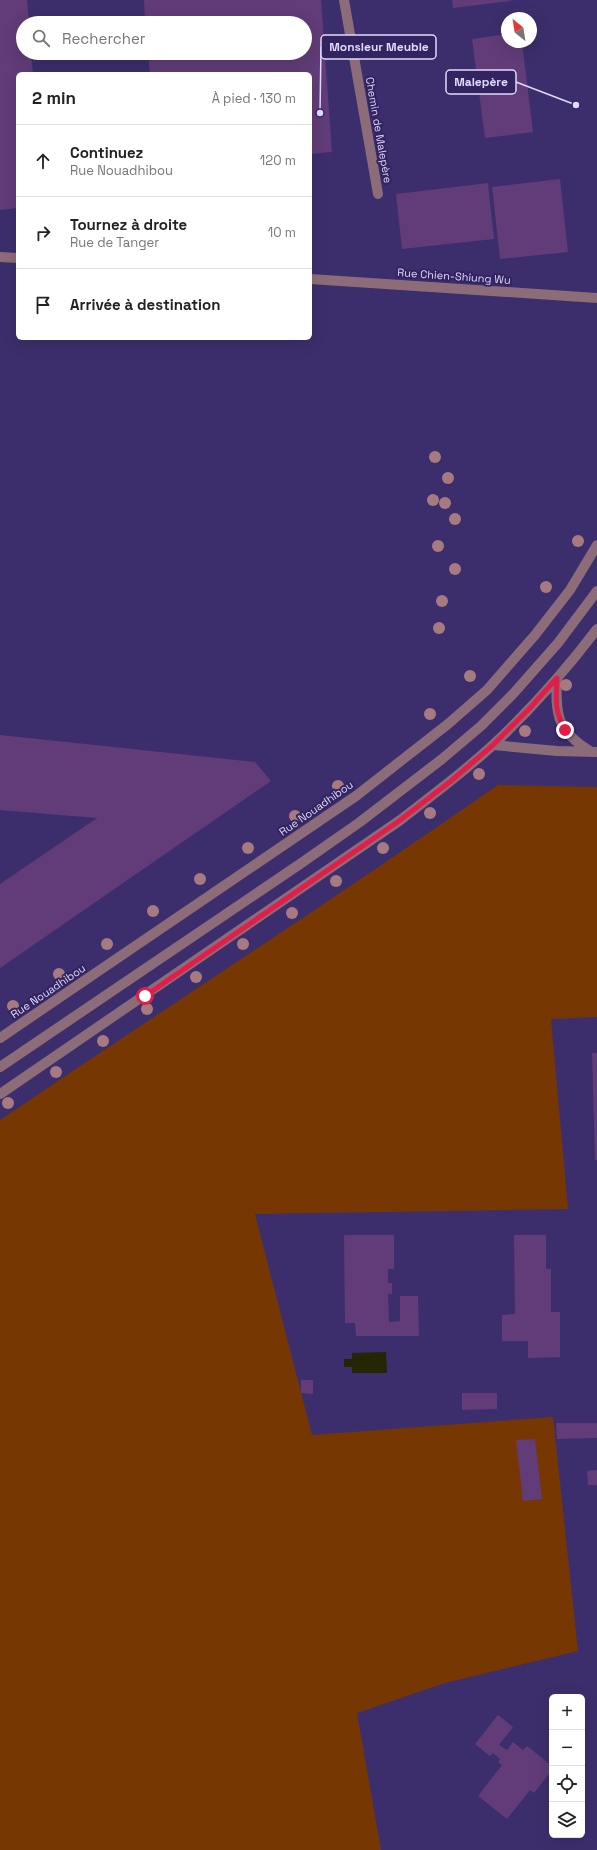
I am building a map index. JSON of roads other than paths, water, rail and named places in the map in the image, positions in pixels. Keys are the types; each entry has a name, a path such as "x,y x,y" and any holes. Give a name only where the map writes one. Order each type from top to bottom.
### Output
{"street":[{"name":"Chemin de Malepère","path":"344,0 378,194"},
{"path":"0,257 16,258"},
{"name":"Rue Chien-Shiung Wu","path":"312,279 597,298"},
{"name":"Rue Nouadhibou","path":"0,1038 356,796 448,724 487,690 535,635 570,590 597,545"},
{"path":"0,1067 300,864 360,822 436,763 481,726 513,694 558,643 597,591"},
{"path":"0,1094 399,821 451,781 493,745 529,709 557,678 597,629"},
{"path":"557,678 557,714 565,730 576,742 593,751"},
{"path":"493,745 557,751 593,751"}],"place":[{"name":"Malepère","path":"576,105"},
{"name":"Monsieur Meuble","path":"320,113"}]}
